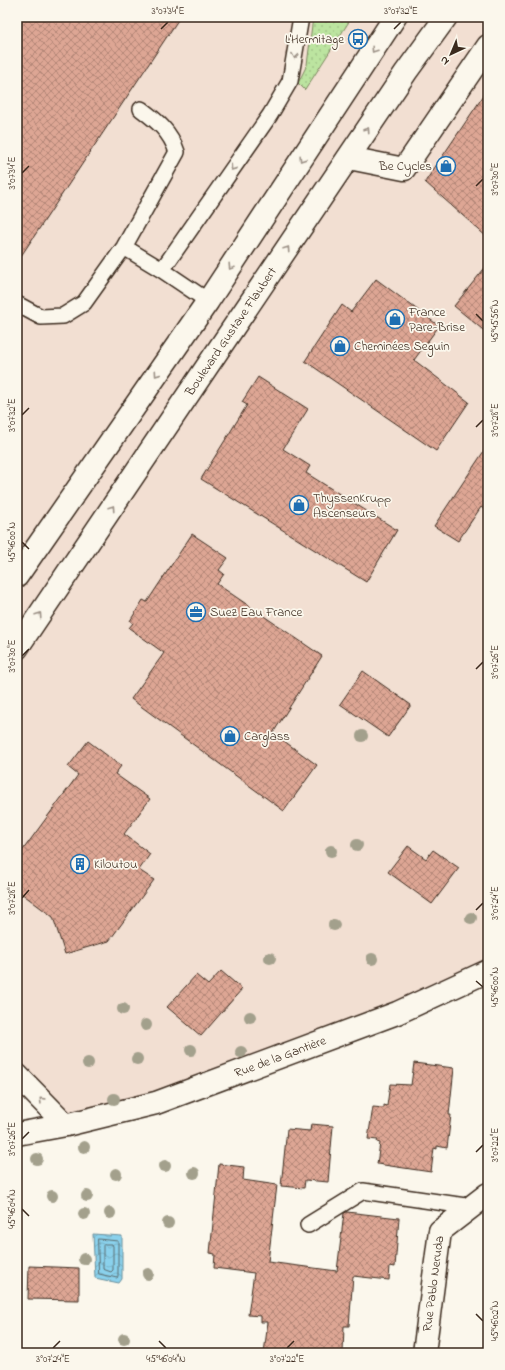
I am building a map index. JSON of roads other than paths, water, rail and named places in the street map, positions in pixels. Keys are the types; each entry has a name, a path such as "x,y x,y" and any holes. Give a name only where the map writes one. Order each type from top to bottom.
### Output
{"main road":[{"path":"17,576 208,302 395,17"},
{"name":"Boulevard Gustave Flaubert","path":"17,648 406,72 446,17"},
{"path":"349,158 404,169 488,46"},
{"name":"Rue de la Gantière","path":"17,1134 66,1125 156,1104 397,1013 488,971"},
{"path":"17,1075 66,1125"},
{"name":"Rue Pablo Neruda","path":"424,1353 440,1231 480,1200"}],"lane":[{"path":"162,270 270,115 290,81 301,17"},
{"path":"17,304 41,317 63,316 84,303 124,247 177,152 173,141 158,122 140,109"},
{"path":"124,247 162,270 208,302"},
{"name":"Rue Pablo Neruda","path":"308,1225 363,1191 480,1200"}],"water":[{"path":"93,1234 122,1236 122,1279 119,1283 95,1278"}],"place":[{"name":"L'Hermitage","path":"358,39"},
{"name":"Be Cycles","path":"446,166"},
{"name":"France Pare-Brise","path":"395,319"},
{"name":"Cheminées Seguin","path":"340,346"},
{"name":"ThyssenKrupp Ascenseurs","path":"299,505"},
{"name":"Suez Eau France","path":"196,612"},
{"name":"Carglass","path":"230,736"},
{"name":"Kiloutou","path":"80,864"}]}
